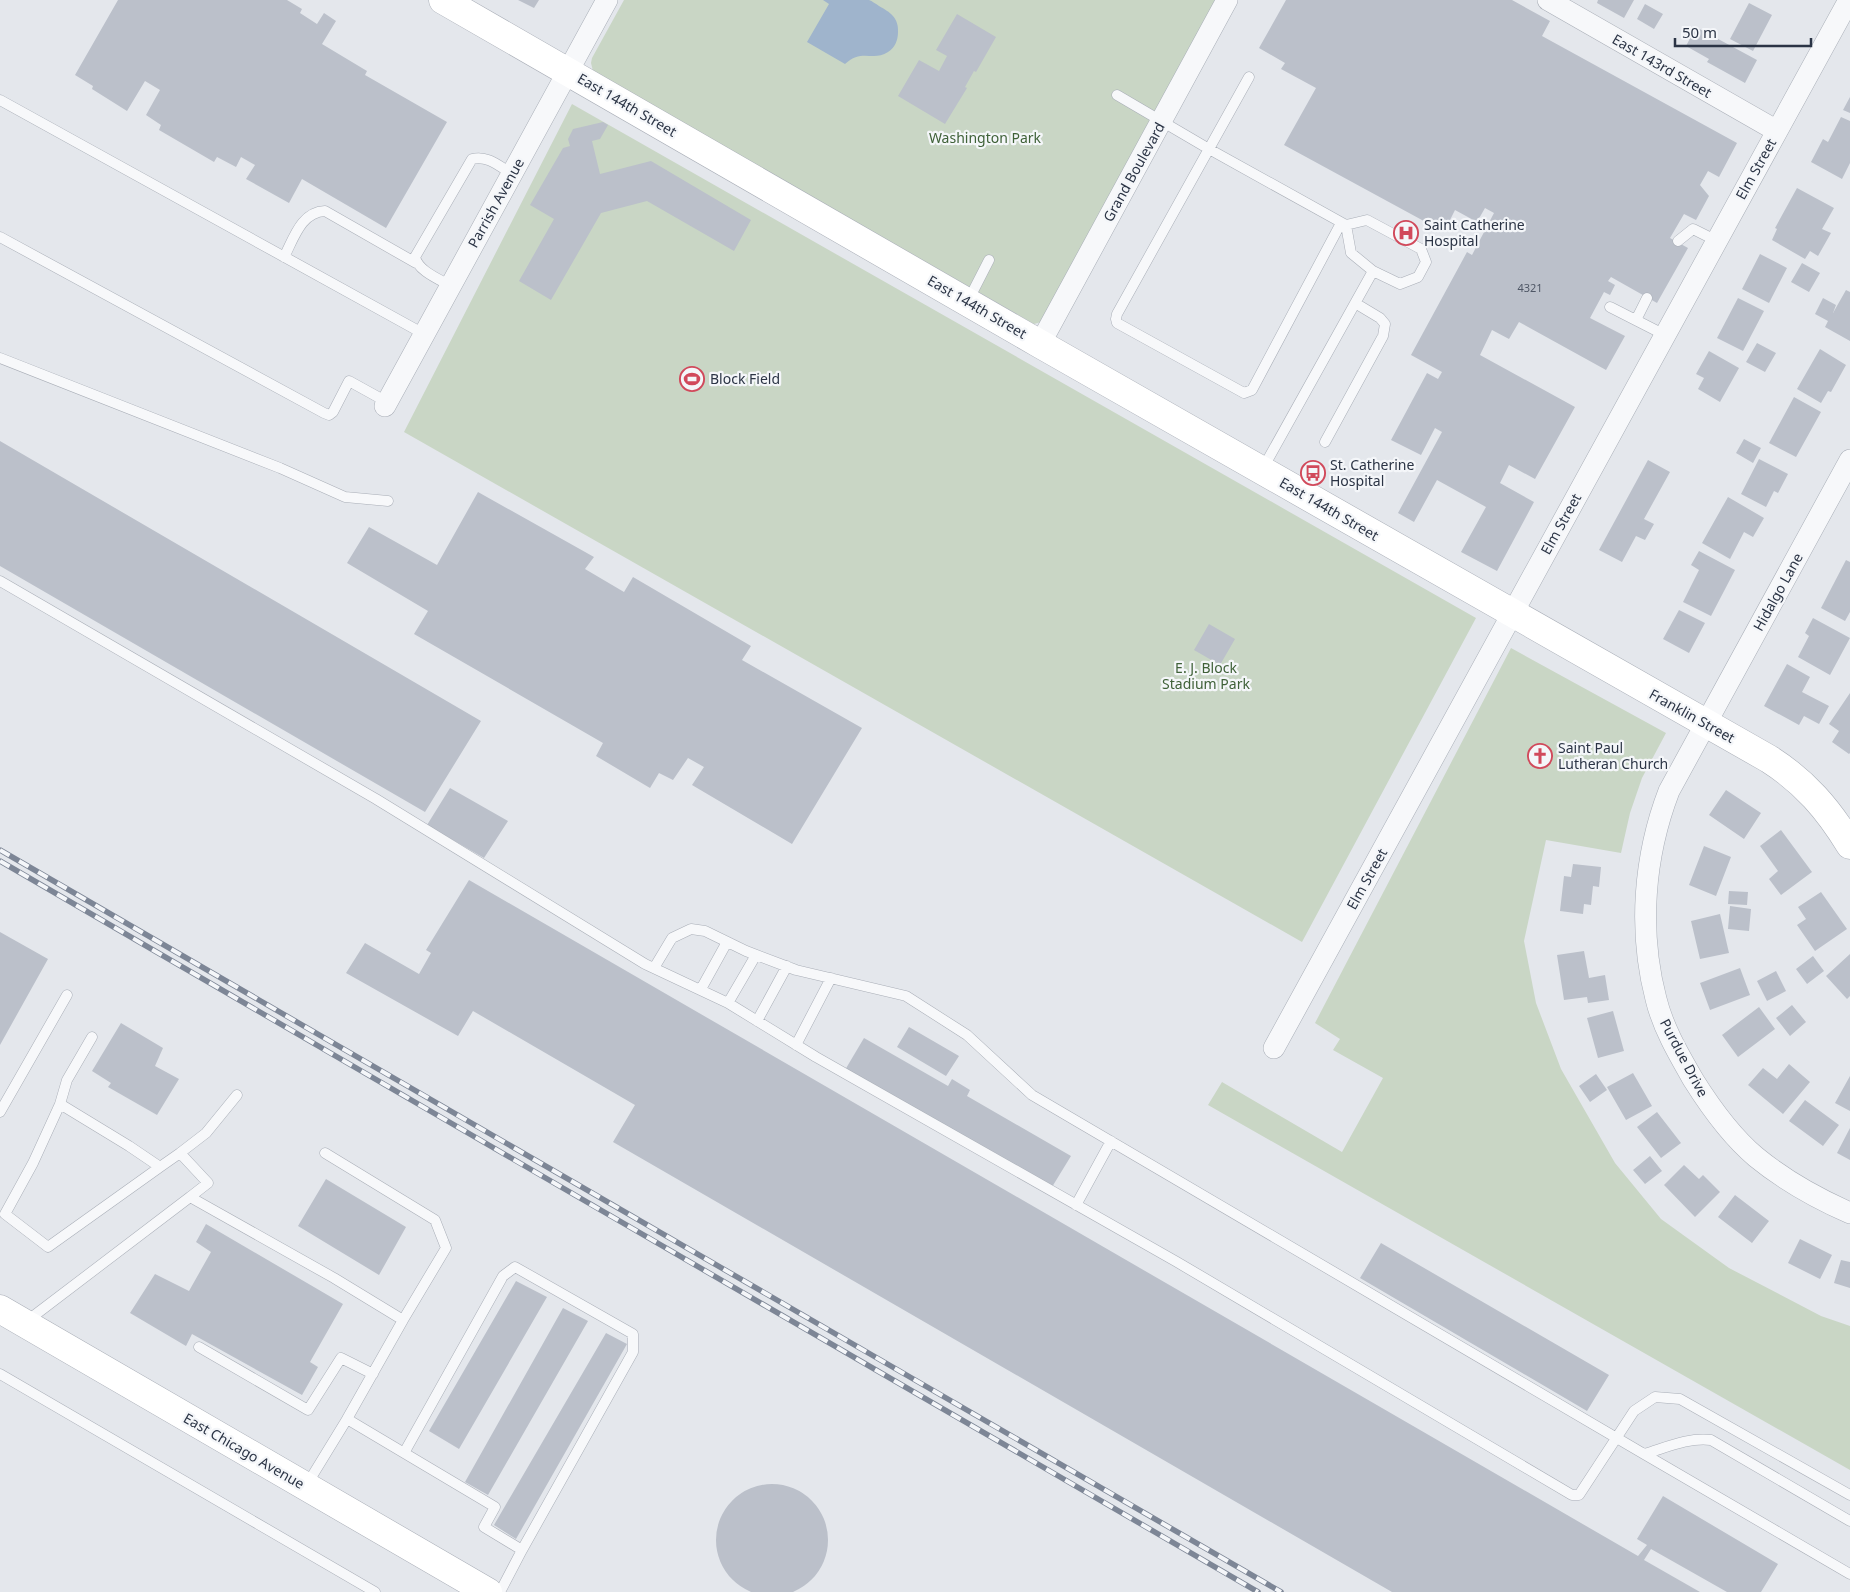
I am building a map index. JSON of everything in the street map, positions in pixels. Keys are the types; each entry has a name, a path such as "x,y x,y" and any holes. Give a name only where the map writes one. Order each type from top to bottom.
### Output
{"street":[{"name":"Parrish Avenue","path":"386,404 607,0"},
{"name":"Grand Boulevard","path":"1040,344 1227,0"},
{"name":"East 143rd Street","path":"1548,0 1776,132"},
{"name":"Elm Street","path":"1274,1048 1848,0"},
{"name":"East 144th Street","path":"447,1 1512,614"},
{"name":"Hidalgo Lane","path":"1705,724 1850,460"},
{"name":"Franklin Street","path":"1512,614 1789,772 1826,809 1850,845"},
{"name":"Purdue Drive","path":"1705,724 1670,791 1659,818 1649,862 1646,891 1647,930 1650,966 1656,1000 1670,1037 1686,1067 1706,1101 1729,1129 1756,1156 1788,1180 1821,1200 1850,1213"},
{"name":"East Chicago Avenue","path":"0,1309 488,1592"}],"lane":[{"path":"1249,77 1117,314 1117,323 1244,393 1252,390 1344,224"},
{"path":"1117,95 1344,224 1367,220 1421,249 1426,262 1418,277 1400,284 1373,271 1351,254 1344,224"},
{"path":"0,100 424,334"},
{"path":"416,263 415,257 472,159 486,158 512,174"},
{"path":"284,257 304,221 316,211 325,211 416,263 420,268 451,286"},
{"path":"1678,241 1692,229 1717,241"},
{"path":"0,237 324,413 329,415 333,412 349,381 386,404"},
{"path":"968,302 989,260"},
{"path":"1262,470 1373,271"},
{"path":"1636,320 1647,298"},
{"path":"1325,442 1383,336 1385,324 1380,318 1355,302"},
{"path":"1610,307 1665,335"},
{"path":"0,358 271,464 346,497 388,501"},
{"path":"0,581 376,799 458,851 654,968 728,1003 796,1045 1194,1272 1572,1495 1579,1494 1634,1411 1655,1397 1680,1399 1850,1495"},
{"path":"654,968 672,938 691,929 705,931 756,955 787,966 906,996 967,1035 1032,1095 1850,1574"},
{"path":"700,989 727,942"},
{"path":"728,1003 756,955"},
{"path":"757,1021 787,966"},
{"path":"796,1045 831,978"},
{"path":"0,1112 67,995"},
{"path":"92,1037 67,1080 60,1104 33,1163 5,1214 48,1247 206,1133 237,1094"},
{"path":"60,1104 160,1167"},
{"path":"1076,1205 1111,1141"},
{"path":"24,1323 208,1182 180,1153"},
{"path":"306,1486 348,1419 403,1320 446,1248 435,1220 325,1154"},
{"path":"190,1197 334,1278 403,1320"},
{"path":"404,1453 504,1276 515,1267 633,1334 633,1352 500,1592"},
{"path":"199,1348 308,1410 341,1358 373,1374"},
{"path":"0,1374 375,1592"},
{"path":"348,1419 495,1508 484,1527 522,1550"},
{"path":"1644,1454 1685,1442 1700,1439 1711,1440 1850,1522"}],"green space":[{"name":"Washington Park","path":"624,0 1217,0 1041,322 1034,324 593,71 592,58"},
{"name":"E. J. Block Stadium Park","path":"572,104 1476,618 1302,942 404,432"},
{"path":"1511,648 1666,733 1642,778 1630,813 1621,853 1546,840 1524,941 1536,1003 1561,1069 1615,1163 1661,1219 1729,1268 1821,1316 1850,1326 1850,1470 1208,1105 1222,1082 1342,1152 1383,1078 1333,1050 1340,1039 1315,1023"}],"water":[{"path":"823,0 869,0 887,11 893,16 898,27 894,46 883,55 857,57 845,64 807,42 829,4"}],"building":[{"path":"118,0 287,0 302,9 300,13 317,24 324,13 336,21 322,44 367,71 365,75 447,122 386,228 302,179 289,203 246,179 255,165 241,157 236,167 217,157 214,162 159,130 161,125 146,115 160,90 145,81 127,111 92,89 93,86 75,75"},
{"path":"518,0 539,0 534,8"},
{"path":"1286,0 1512,0 1550,21 1542,36 1737,143 1719,177 1708,171 1700,185 1709,196 1696,220 1684,214 1670,238 1688,248 1657,303 1611,277 1608,281 1615,285 1610,295 1604,292 1590,318 1625,336 1606,370 1519,322 1509,339 1492,330 1480,355 1575,407 1535,479 1509,465 1500,483 1534,502 1497,571 1461,552 1486,507 1437,480 1414,522 1398,513 1442,432 1435,428 1421,455 1391,440 1427,373 1438,379 1442,372 1411,355 1467,252 1472,255 1494,213 1485,208 1477,222 1455,210 1444,232 1284,145 1316,88 1281,69 1285,63 1259,48"},
{"path":"1598,0 1634,0 1624,18 1597,3"},
{"path":"1749,3 1772,15 1753,51 1730,39"},
{"path":"1645,4 1663,14 1654,29 1637,19"},
{"path":"957,14 996,37 976,72 974,71 965,87 967,88 945,124 898,96 919,60 939,71 947,56 936,50"},
{"path":"1696,27 1757,60 1745,83 1707,62 1709,59 1686,46"},
{"path":"1850,97 1850,113 1843,110"},
{"path":"1841,117 1850,121 1850,163 1842,179 1811,162 1823,139 1828,142"},
{"path":"603,122 608,125 600,139 592,141 600,174 651,161 751,220 734,251 647,201 601,213 551,300 519,281 554,219 530,205 563,148 570,146 568,139 573,129"},
{"path":"1797,188 1834,208 1822,229 1831,233 1818,256 1810,251 1805,259 1772,240 1777,229 1775,228"},
{"path":"1760,254 1787,268 1769,303 1742,289"},
{"path":"1802,263 1820,273 1809,292 1791,282"},
{"path":"1846,290 1850,292 1850,341 1825,327 1828,321 1815,314 1823,298 1836,305 1833,313"},
{"path":"1738,298 1764,311 1743,351 1717,338"},
{"path":"1757,343 1776,353 1765,372 1746,362"},
{"path":"1820,349 1846,365 1831,392 1828,391 1821,403 1797,389"},
{"path":"1709,351 1739,368 1720,402 1698,389 1704,378 1696,374"},
{"path":"1794,397 1821,412 1796,457 1769,443"},
{"path":"1744,439 1761,448 1753,463 1736,453"},
{"path":"0,441 481,721 425,812 0,566"},
{"path":"1759,459 1788,474 1778,493 1774,491 1766,507 1741,494"},
{"path":"1648,460 1670,472 1644,519 1654,524 1645,540 1636,536 1622,562 1599,550"},
{"path":"478,492 594,557 585,569 624,592 633,577 751,646 742,660 862,728 792,844 692,785 704,767 688,758 673,780 659,773 650,788 596,756 603,743 414,634 428,611 347,563 369,527 437,565"},
{"path":"1728,497 1764,518 1753,537 1744,532 1730,559 1702,543"},
{"path":"1699,551 1735,570 1711,616 1683,602 1699,570 1691,565"},
{"path":"1846,560 1850,562 1850,612 1845,621 1821,608"},
{"path":"1679,610 1705,623 1689,653 1663,639"},
{"path":"1813,618 1850,638 1830,675 1798,657 1809,636 1805,633"},
{"path":"1209,624 1235,639 1220,665 1194,650"},
{"path":"1787,664 1810,677 1802,692 1829,706 1819,724 1804,716 1799,725 1764,706"},
{"path":"1850,693 1849,754 1832,742 1839,731 1829,724"},
{"path":"450,788 508,821 484,858 427,825"},
{"path":"1726,790 1761,813 1744,839 1709,815"},
{"path":"1781,830 1812,872 1781,895 1769,879 1778,871 1760,846"},
{"path":"1704,846 1731,857 1716,896 1689,885"},
{"path":"1573,864 1601,867 1599,887 1593,886 1591,905 1584,904 1583,914 1560,911 1564,876 1571,877"},
{"path":"469,880 1638,1556 1647,1545 1637,1539 1663,1496 1778,1564 1761,1592 1727,1592 1651,1549 1644,1560 1700,1592 1392,1592 613,1142 635,1105 473,1011 458,1036 346,973 365,943 419,974 431,953 426,950"},
{"path":"1729,891 1748,892 1747,905 1728,904"},
{"path":"1821,892 1847,929 1815,951 1797,925 1806,919 1798,907"},
{"path":"1730,906 1751,909 1749,931 1728,929"},
{"path":"1720,914 1729,953 1700,959 1691,921"},
{"path":"0,932 48,959 0,1045"},
{"path":"1584,951 1589,978 1605,975 1609,1000 1588,1003 1587,997 1564,1000 1557,955"},
{"path":"1850,954 1850,996 1847,999 1826,976"},
{"path":"1813,956 1824,971 1807,984 1796,969"},
{"path":"1740,968 1750,995 1710,1010 1700,983"},
{"path":"1776,971 1786,991 1767,1001 1757,981"},
{"path":"1792,1005 1806,1022 1790,1036 1776,1018"},
{"path":"1759,1007 1775,1029 1738,1057 1722,1035"},
{"path":"1613,1011 1624,1051 1598,1058 1587,1018"},
{"path":"121,1023 163,1048 155,1066 179,1079 157,1115 108,1087 111,1083 92,1071"},
{"path":"909,1027 959,1056 946,1076 897,1047"},
{"path":"864,1038 948,1086 952,1079 970,1090 967,1096 1071,1156 1052,1187 845,1070"},
{"path":"1789,1064 1810,1082 1783,1114 1748,1085 1763,1068 1777,1079"},
{"path":"1633,1073 1652,1106 1626,1120 1607,1087"},
{"path":"1596,1074 1607,1090 1590,1102 1579,1086"},
{"path":"1850,1076 1850,1111 1835,1103"},
{"path":"1805,1100 1839,1125 1823,1146 1789,1121"},
{"path":"1657,1112 1681,1143 1661,1158 1637,1127"},
{"path":"1850,1128 1850,1160 1837,1153"},
{"path":"1650,1156 1662,1171 1645,1184 1633,1170"},
{"path":"1684,1165 1699,1179 1703,1175 1720,1192 1695,1217 1664,1185"},
{"path":"326,1179 406,1227 379,1275 298,1226"},
{"path":"1735,1195 1769,1221 1752,1243 1718,1217"},
{"path":"206,1224 343,1304 310,1362 318,1367 302,1395 192,1334 186,1346 130,1313 155,1274 189,1291 211,1252 196,1242"},
{"path":"1800,1239 1832,1255 1820,1279 1788,1263"},
{"path":"1381,1243 1609,1375 1587,1411 1360,1278"},
{"path":"1841,1260 1850,1262 1850,1288 1834,1283"},
{"path":"516,1281 547,1297 459,1449 429,1431"},
{"path":"563,1308 588,1321 488,1495 465,1482"},
{"path":"606,1333 627,1344 516,1539 494,1525"},
{"path":"772,1484 793,1488 811,1501 824,1519 828,1540 824,1561 811,1579 793,1592 772,1596 751,1592 733,1579 720,1561 716,1540 720,1519 733,1501 751,1488"}],"railway":[{"path":"0,850 1281,1592"},
{"path":"0,861 1258,1592"}],"place":[{"name":"Saint Catherine Hospital","path":"1406,233"},
{"name":"Block Field","path":"692,379"},
{"name":"St. Catherine Hospital","path":"1313,473"},
{"name":"Saint Paul Lutheran Church","path":"1540,756"}]}
